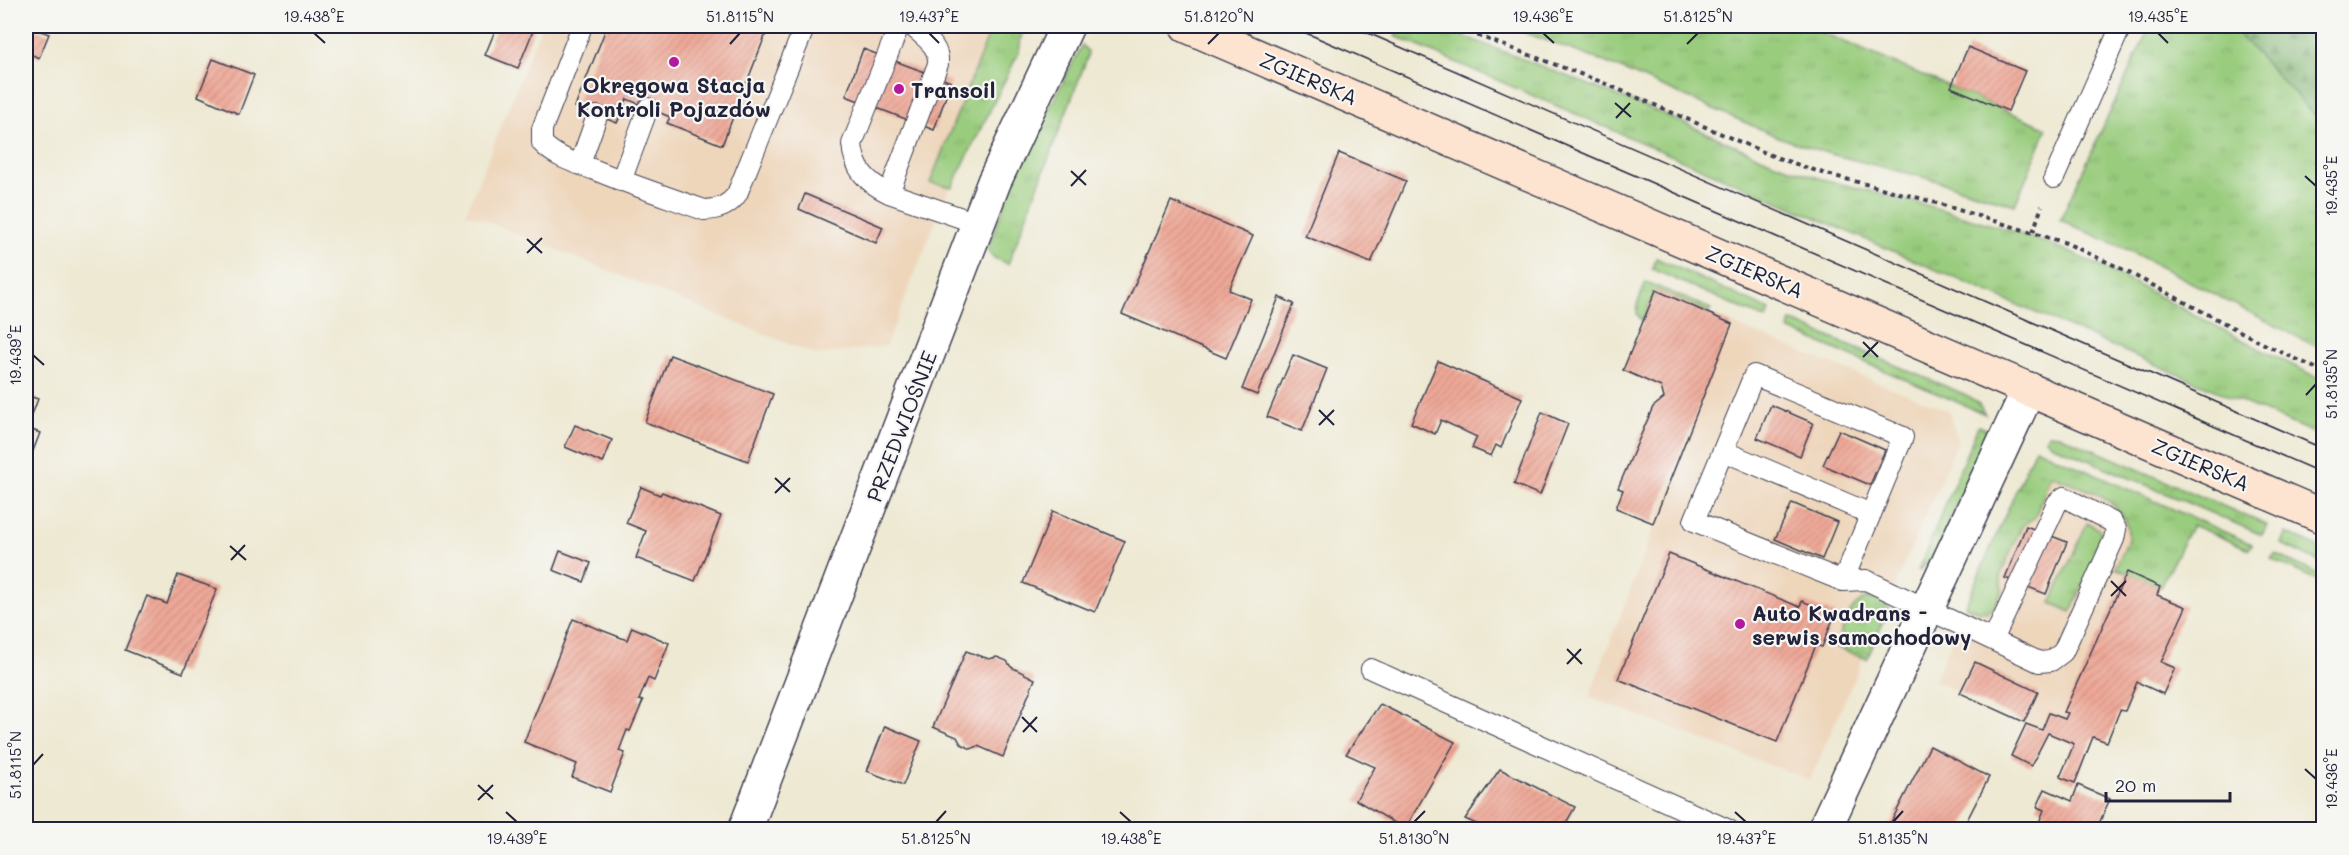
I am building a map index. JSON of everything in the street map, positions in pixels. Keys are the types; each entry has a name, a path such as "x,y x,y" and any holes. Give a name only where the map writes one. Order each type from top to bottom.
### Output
{"main road":[{"name":"ZGIERSKA","path":"1187,26 2324,517"}],"street":[{"name":"PRZEDWIOŚNIE","path":"745,830 999,171 1067,26"},
{"path":"1824,830 2029,389"}],"lane":[{"path":"582,26 542,129 542,143 550,152 621,181 704,210 713,210 732,202 737,194 805,26"},
{"path":"899,26 852,144 857,168 878,188 979,224"},
{"path":"889,193 938,64 939,55 935,47 912,26"},
{"path":"2054,178 2121,26"},
{"path":"621,181 648,108"},
{"path":"580,164 597,116"},
{"path":"1843,581 1903,437 1754,375 1694,521 1843,581 1866,580 2039,662 2051,661 2063,652 2114,539 2116,529 2112,522 2064,497 2057,503 1993,640"},
{"path":"1723,451 1871,514"},
{"path":"1371,669 1729,830"}],"path":[{"path":"1452,26 1599,81 1785,160 1823,173 1934,202 2066,243 2324,372"}],"shaded area":[{"path":"541,26 1014,26 886,346 816,355 466,213"},
{"path":"1732,324 1949,411 1958,441 1810,780 1589,697"},
{"path":"2035,448 2189,516 2088,750 1934,681"}],"green space":[{"path":"992,26 1023,26 1019,52 952,187 930,183"},
{"path":"1399,26 1438,26 1656,111 1775,163 1822,179 1922,204 2063,249 2323,380 2323,437 1395,36"},
{"path":"1507,26 1807,26 2047,128 2015,205 1931,179 1830,154 1781,138 1607,63"},
{"path":"2150,26 2231,26 2323,124 2323,350 2126,249 2060,220"},
{"path":"2231,26 2323,26 2323,124"},
{"path":"1082,45 1088,52 1087,58 1008,264 994,258 987,249 1018,169"},
{"path":"1656,258 1770,310 1766,319 1652,269"},
{"path":"1646,282 1711,309 1708,313 1656,290 1642,321 1637,314 1638,302"},
{"path":"1791,321 1966,395 1978,403 1985,414 1788,329"},
{"path":"1978,426 1988,430 1937,550 1932,559 1918,571"},
{"path":"2048,434 2059,435 2267,525 2262,535 2051,444 2046,439"},
{"path":"2035,448 2252,544 2249,549 2192,525 2160,587 2115,568 2128,538 2127,525 2121,513 2101,496 2051,475 2035,517 2022,526 2000,576 2003,589 1996,603 1990,611 1974,610 1965,606"},
{"path":"2087,523 2099,529 2103,540 2071,612 2051,603"},
{"path":"2286,533 2323,549 2323,564 2282,544"},
{"path":"2275,554 2323,576 2323,583 2271,559"},
{"path":"1869,598 1884,602 1889,609 1867,659 1836,647 1851,611"}],"building":[{"path":"26,26 49,34 39,58 26,52"},
{"path":"497,26 535,26 518,68 485,55"},
{"name":"Okręgowa Stacja Kontroli Pojazdów","path":"607,26 769,26 722,145 667,123 670,117 627,99 617,123 575,107"},
{"path":"1968,47 2025,71 2008,111 1951,87"},
{"name":"Transoil","path":"863,49 951,82 934,130 846,96"},
{"path":"213,59 254,75 239,114 198,96"},
{"path":"1339,153 1406,181 1371,263 1305,236"},
{"path":"805,194 883,227 876,243 799,209"},
{"path":"1171,201 1253,236 1229,290 1251,299 1226,358 1122,314"},
{"path":"1656,290 1732,324 1653,523 1616,508 1623,490 1618,488 1653,407 1664,398 1661,387 1623,370"},
{"path":"1279,297 1294,304 1257,395 1242,389"},
{"path":"670,355 773,394 748,461 645,422"},
{"path":"1293,355 1327,369 1302,431 1267,417"},
{"path":"1438,361 1522,398 1501,448 1496,445 1491,456 1472,448 1477,437 1441,420 1435,434 1411,423"},
{"path":"26,395 38,399 27,428 40,433 31,456 26,457"},
{"path":"1771,405 1813,423 1800,456 1757,438"},
{"path":"1542,412 1568,424 1540,495 1514,484"},
{"path":"575,425 612,440 603,463 565,447"},
{"path":"1839,430 1885,450 1870,485 1823,465"},
{"path":"641,487 660,495 662,492 721,516 695,581 636,558 646,531 626,523"},
{"path":"1792,503 1837,522 1822,559 1775,539"},
{"path":"1053,511 1125,541 1095,612 1023,583"},
{"path":"2026,526 2067,542 2046,594 2005,578"},
{"path":"560,551 591,563 584,582 553,570"},
{"path":"1669,554 1800,607 1802,601 1835,614 1822,647 1816,645 1777,742 1618,679"},
{"path":"2127,572 2160,587 2157,595 2186,607 2161,662 2175,668 2163,694 2137,682 2125,711 2120,710 2107,742 2093,737 2075,783 2060,777 2074,744 2048,733 2031,766 2011,756 2026,724 2042,730 2049,713 2065,719 2068,713 2064,712"},
{"path":"178,575 217,589 183,673 125,650 147,596 167,604"},
{"path":"573,619 627,640 632,627 669,643 654,681 648,678 639,700 643,701 630,731 627,730 619,751 625,753 610,792 572,777 577,764 524,742"},
{"path":"966,651 989,659 997,657 1007,661 1011,667 1035,679 1003,757 978,746 971,749 961,744 957,737 933,727"},
{"path":"1975,662 2038,692 2024,722 1960,693"},
{"path":"1380,704 1455,742 1405,829 1356,800 1375,767 1346,754"},
{"path":"885,726 921,741 903,785 867,771"},
{"path":"1930,746 1989,777 1962,830 1887,830"},
{"path":"1500,769 1575,807 1562,830 1490,830 1465,819"},
{"path":"2078,785 2110,799 2096,830 2036,830 2044,810 2037,807 2045,789 2072,801"}],"tram line":[{"path":"1290,26 2324,474"},
{"path":"1352,26 2324,449"}],"place":[{"name":"Okręgowa Stacja Kontroli Pojazdów","path":"674,62"},
{"name":"Transoil","path":"899,89"},
{"name":"Auto Kwadrans - serwis samochodowy","path":"1740,624"}]}
